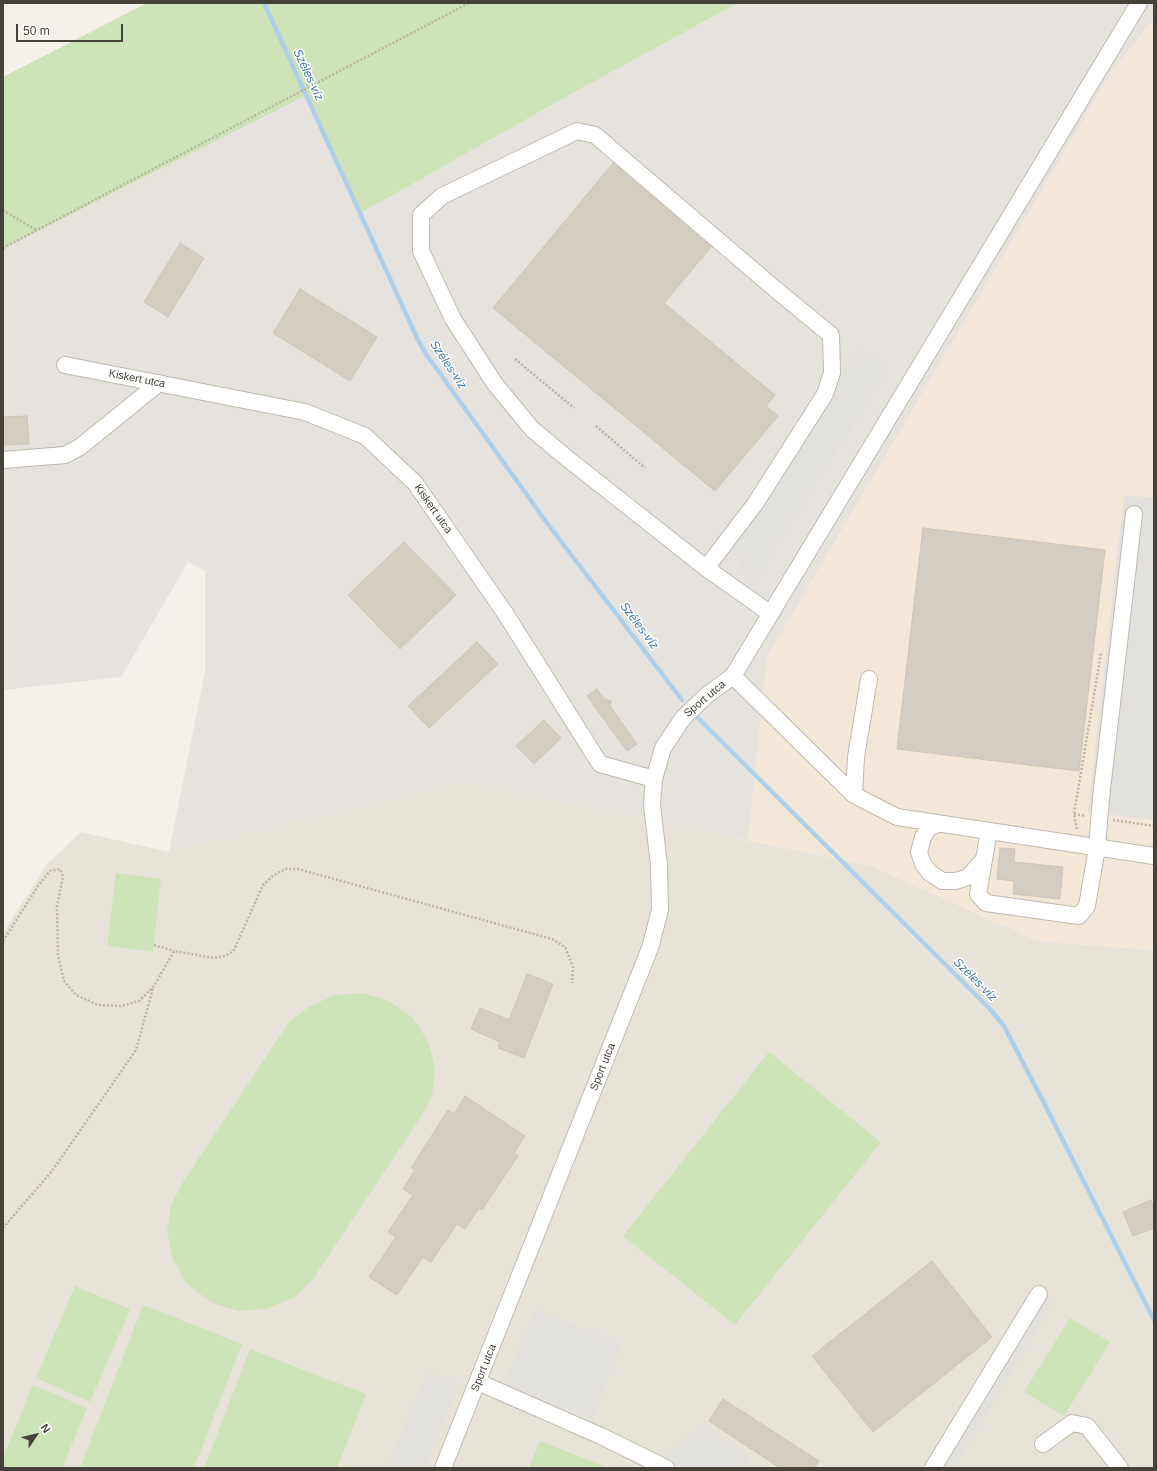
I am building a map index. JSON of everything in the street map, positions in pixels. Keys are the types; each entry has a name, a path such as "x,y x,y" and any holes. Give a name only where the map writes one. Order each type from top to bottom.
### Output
{"street":[{"path":"1139,3 733,676 854,794 896,817 1154,856"},
{"path":"706,568 756,504 825,394 832,373 831,335 595,135 577,131 442,196 421,215 421,251 453,319 495,384 532,428 574,464 706,568 771,614"},
{"name":"Kiskert utca","path":"65,365 304,412 364,436 415,483 506,613 600,764 654,779"},
{"path":"3,460 65,455 80,447 159,384"},
{"path":"989,831 978,894 986,903 1079,916 1087,906 1097,848 1101,798 1134,514"},
{"name":"Sport utca","path":"443,1468 650,948 660,910 660,865 652,805 654,779 663,748 683,718 707,695 733,676"},
{"path":"854,794 856,757 869,679"},
{"path":"938,824 930,827 923,837 919,852 923,864 930,873 942,881 956,881 968,877 984,859"},
{"path":"933,1468 1039,1294"},
{"path":"478,1382 601,1436 666,1468"},
{"path":"1043,1444 1072,1423 1087,1426 1120,1468"}],"path":[{"path":"3,248 469,3"},
{"path":"3,210 37,230"},
{"path":"515,359 574,408"},
{"path":"596,426 645,468"},
{"path":"1080,845 1074,814 1102,646"},
{"path":"3,941 42,881 50,871 60,869 63,876 57,906 58,955 64,981 76,995 98,1005 121,1006 139,1001 154,986"},
{"path":"154,945 174,951 214,958 233,952 263,885 274,875 286,869 298,869 552,938 565,947 573,967 572,983"},
{"path":"3,1228 52,1171 136,1050 154,986 174,951"}],"shaded area":[{"path":"738,3 1154,3 1154,18 1109,76 767,657 748,840 456,781 169,852 205,672 205,571 188,562 121,677 3,690 3,253 7,247 307,95 361,213 564,98"},
{"path":"1154,18 1154,950 1038,941 869,865 748,840 766,657 1109,76"},
{"path":"860,348 890,367 755,581 737,569 744,558 732,550"},
{"path":"1124,495 1154,498 1154,820 1088,812"},
{"path":"456,781 869,865 1038,941 1154,950 1154,1468 3,1468 3,933 47,864 81,832 169,852"},
{"path":"1039,1294 1053,1303 954,1468 933,1468"},
{"path":"536,1309 621,1345 592,1420 504,1383"},
{"path":"427,1371 459,1384 425,1468 388,1468"},
{"path":"703,1425 749,1456 745,1468 663,1467 667,1453"}],"green space":[{"path":"147,3 738,3 564,98 361,213 307,95 7,247 3,253 3,77"},
{"path":"116,873 161,879 153,952 107,946"},
{"path":"363,993 389,1001 412,1017 428,1041 435,1068 432,1096 422,1115 313,1279 293,1298 267,1309 239,1311 212,1303 187,1284 173,1260 167,1232 171,1205 183,1182 289,1022 310,1006 335,995"},
{"path":"769,1052 881,1142 735,1325 623,1236"},
{"path":"75,1286 130,1309 90,1402 36,1378"},
{"path":"143,1305 242,1344 194,1468 80,1468"},
{"path":"1070,1318 1110,1342 1064,1416 1024,1392"},
{"path":"250,1349 366,1394 337,1468 204,1468"},
{"path":"33,1385 87,1408 62,1468 3,1468 3,1457"},
{"path":"540,1441 609,1468 529,1468"}],"building":[{"path":"613,163 711,247 664,303 775,395 766,406 778,416 715,491 493,308"},
{"path":"180,243 204,258 168,317 144,302"},
{"path":"300,289 377,337 350,381 273,333"},
{"path":"27,416 29,444 3,445 3,417"},
{"path":"923,528 1105,550 1079,771 897,749"},
{"path":"404,542 456,595 400,649 348,595"},
{"path":"477,642 498,664 429,728 408,706"},
{"path":"597,689 604,699 611,701 610,706 637,744 627,751 587,696"},
{"path":"544,720 561,738 534,764 516,746"},
{"path":"1000,848 1015,849 1014,862 1063,867 1060,899 1013,894 1014,881 997,879"},
{"path":"527,974 553,984 524,1058 498,1048 500,1042 471,1029 480,1008 509,1020"},
{"path":"465,1096 525,1136 514,1153 518,1156 482,1210 479,1208 465,1229 457,1224 431,1262 423,1257 397,1295 369,1277 396,1237 388,1232 413,1195 403,1189 415,1170 411,1168 448,1110 454,1114"},
{"path":"1151,1200 1154,1208 1154,1228 1133,1236 1123,1212"},
{"path":"932,1261 992,1337 873,1432 812,1356"},
{"path":"723,1399 819,1461 814,1468 780,1468 709,1421"}],"waterway":[{"name":"Széles-víz","path":"264,3 418,340 426,354 547,523 682,700"},
{"name":"Széles-víz","path":"697,717 989,1008 1004,1026 1154,1320"}]}
